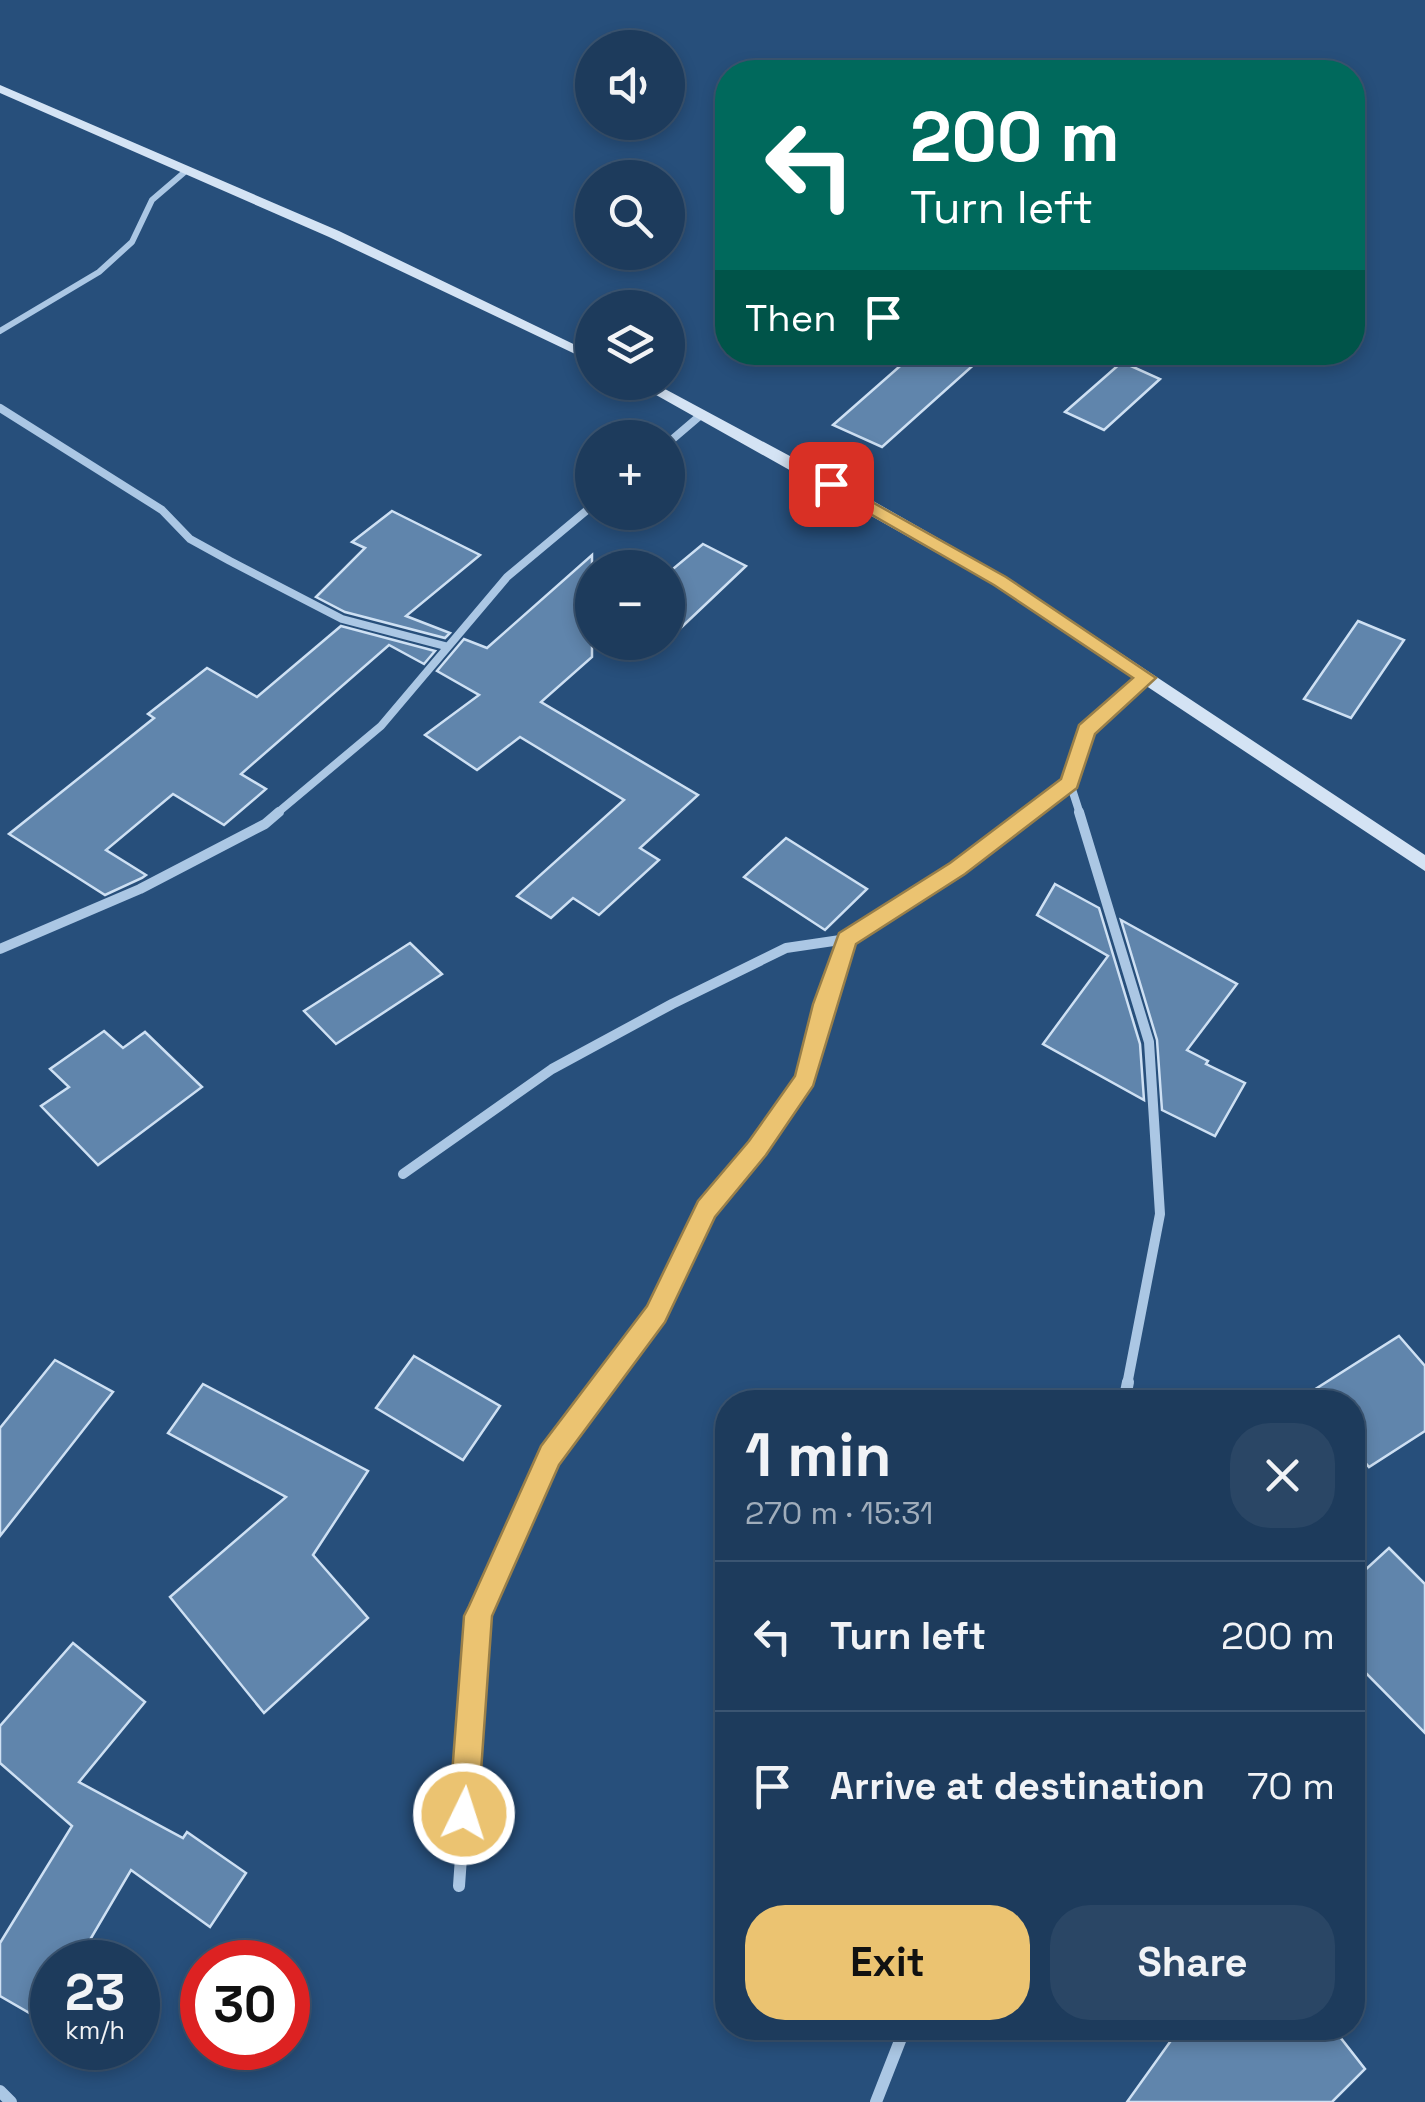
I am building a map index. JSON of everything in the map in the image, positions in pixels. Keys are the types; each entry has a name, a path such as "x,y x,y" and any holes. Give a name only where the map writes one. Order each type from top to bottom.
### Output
{"main road":[{"path":"0,89 334,234 575,350"},
{"path":"675,400 1000,581 1425,864"}],"street":[{"path":"0,332 100,272 132,242 152,200 187,170"},
{"path":"0,408 162,510 190,539 230,562 342,619 445,646"},
{"path":"685,428 702,414"},
{"path":"0,950 140,889 265,824 380,726 507,577 575,520"},
{"path":"1126,1390 1160,1214 1149,1042 1070,783 1086,730 1146,678"},
{"path":"404,1174 552,1069 672,1004 786,948 846,939 958,868 1070,783"},
{"path":"459,1886 478,1616 550,1456 656,1314 706,1209 758,1148 805,1079 846,939"},
{"path":"876,2102 900,2040"},
{"path":"0,2091 12,2102"}],"building":[{"path":"901,365 973,365 882,447 833,425"},
{"path":"1119,365 1129,365 1160,379 1104,430 1065,412"},
{"path":"392,511 480,555 406,616 450,633 445,638 345,612 316,597 365,548 352,542"},
{"path":"703,544 746,566 685,624 685,559"},
{"path":"575,570 575,660 589,660 541,702 698,795 640,848 659,860 599,915 573,898 551,918 517,896 624,800 520,737 477,770 425,735 479,695 437,671 464,639 487,648"},
{"path":"1358,621 1404,640 1351,718 1304,699"},
{"path":"341,626 435,651 424,664 389,645 241,774 266,789 224,825 173,794 106,850 146,875 142,878 105,895 9,834 154,718 148,714 207,668 257,697"},
{"path":"786,838 867,889 825,930 744,877"},
{"path":"1055,884 1099,908 1140,1044 1144,1100 1043,1044 1108,956 1037,915"},
{"path":"1121,920 1237,984 1187,1050 1245,1083 1215,1136 1162,1110 1157,1040"},
{"path":"410,943 442,974 336,1044 304,1011"},
{"path":"104,1031 123,1048 145,1032 202,1087 98,1165 41,1106 69,1087 50,1069"},
{"path":"1399,1336 1425,1366 1425,1431 1369,1467 1365,1462 1365,1390 1314,1390"},
{"path":"414,1356 500,1406 463,1460 376,1408"},
{"path":"55,1360 113,1392 0,1536 0,1428"},
{"path":"203,1384 368,1471 313,1555 368,1618 264,1713 170,1597 286,1497 168,1433"},
{"path":"1389,1548 1425,1584 1425,1733 1365,1672 1365,1570"},
{"path":"73,1643 145,1702 79,1782 183,1838 187,1832 246,1873 210,1927 131,1870 90,1940 30,1940 30,2013 0,1996 0,1943 72,1826 0,1763 0,1726"},
{"path":"1171,2040 1342,2040 1365,2069 1332,2102 1127,2102"}],"route":[{"path":"464,1814 478,1616 550,1456 656,1314 706,1209 758,1148 805,1079 846,939 958,868 1070,783 1086,730 1146,678 1000,581 831,484"}]}
